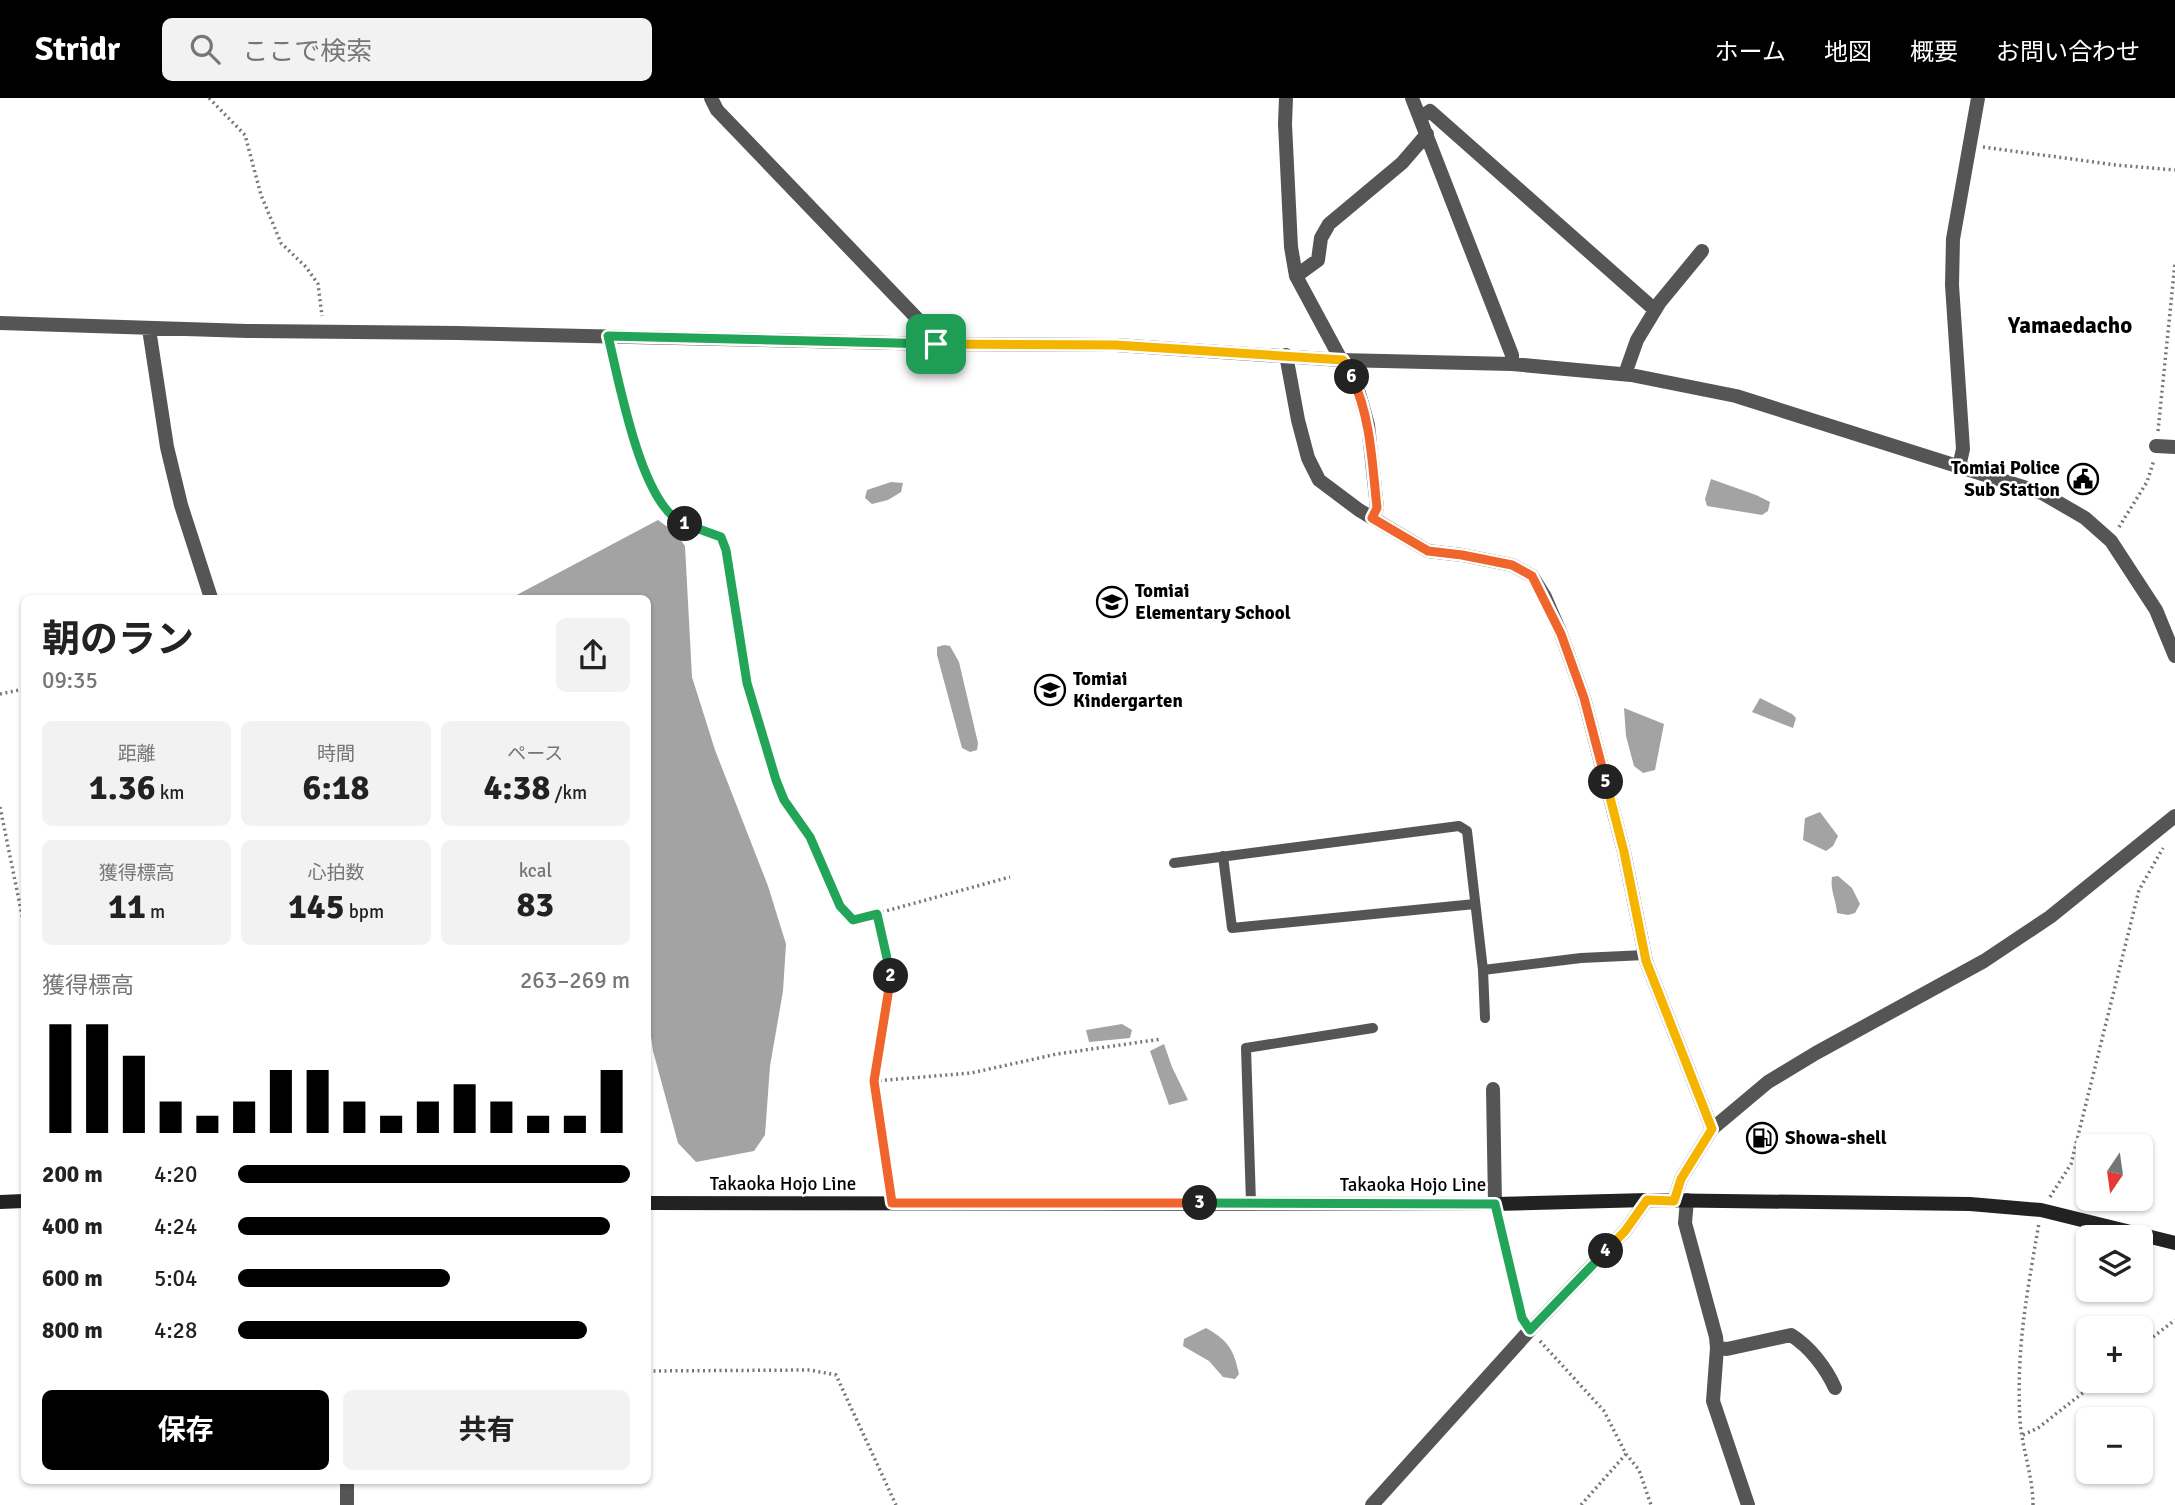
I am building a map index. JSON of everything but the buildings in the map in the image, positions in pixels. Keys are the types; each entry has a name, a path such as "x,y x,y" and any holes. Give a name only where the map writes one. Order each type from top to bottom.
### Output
{"main road":[{"name":"Takaoka Hojo Line","path":"651,1203 1495,1204 1647,1200 1970,1204 2041,1210 2175,1243"},
{"path":"0,1202 21,1201"}],"street":[{"path":"711,98 717,110 932,334 936,344"},
{"path":"1286,98 1291,247 1296,276 1360,393 1368,425 1377,508 1372,518"},
{"path":"1412,98 1512,355 1512,364"},
{"path":"1959,467 1963,449 1952,285 1953,239 1978,98"},
{"path":"1420,118 1430,111 1656,310"},
{"path":"1296,276 1318,260 1321,238 1329,225 1402,163 1427,134"},
{"path":"1625,374 1637,340 1656,310 1702,251"},
{"path":"0,323 149,329 1116,345 1343,360 1512,364 1625,374 1736,396 2042,493 2085,518 2110,541 2156,610 2175,656"},
{"path":"149,329 175,482 210,595"},
{"path":"1286,355 1308,458 1319,480 1372,518 1428,551 1512,565 1532,576 1561,634 1584,698 1624,852 1645,955 1712,1129"},
{"path":"2156,446 2175,447"},
{"path":"1748,1505 1713,1401 1717,1348 1680,1201 1681,1179 1712,1129 1768,1082 1984,961 2050,917 2175,816"},
{"path":"1493,1089 1495,1204"},
{"path":"1372,1505 1530,1330 1625,1231 1647,1200"},
{"path":"1717,1348 1727,1349 1791,1335 1801,1341 1829,1374 1835,1388"},
{"path":"347,1484 347,1505"}],"lane":[{"path":"1174,863 1459,827 1467,831 1483,970 1485,1018"},
{"path":"1223,856 1232,928 1475,904"},
{"path":"1483,970 1581,958 1645,955"},
{"path":"1251,1203 1246,1048 1373,1028"}],"path":[{"path":"209,98 245,135 261,195 281,243 306,267 318,284 322,305 322,332"},
{"path":"1969,145 2116,165 2175,170"},
{"path":"2110,541 2147,482 2156,446 2175,263"},
{"path":"608,336 643,470 660,502 678,521 721,537 726,550 747,683 784,800 810,837 840,906 853,920 1010,877"},
{"path":"0,694 21,690"},
{"path":"0,807 21,910"},
{"path":"2033,1505 2033,1484 2023,1435 2018,1365 2024,1309 2041,1210 2071,1164 2139,890 2163,847 2162,828"},
{"path":"877,914 891,978 874,1081 892,1203"},
{"path":"874,1081 971,1073 1057,1054 1162,1039"},
{"path":"1495,1204 1522,1318 1604,1410 1626,1454 1639,1470 1651,1505"},
{"path":"2153,1337 2175,1320"},
{"path":"651,1371 810,1370 836,1375 896,1505"},
{"path":"2023,1435 2038,1428 2083,1393"},
{"path":"1581,1505 1626,1454"}],"shaded area":[{"path":"1711,479 1770,502 1768,511 1762,515 1707,506 1705,499"},
{"path":"891,482 903,483 901,492 888,500 872,504 865,498 867,490"},
{"path":"658,520 676,533 685,546 692,677 715,750 768,886 786,944 783,991 770,1066 765,1135 754,1151 696,1162 678,1143 653,1051 651,595 517,595"},
{"path":"950,646 959,662 978,743 977,750 970,752 962,748 937,655 937,647"},
{"path":"1760,698 1792,714 1796,718 1793,728 1752,712"},
{"path":"1624,708 1664,724 1655,770 1643,773 1634,766 1626,736"},
{"path":"1820,812 1838,836 1833,846 1826,851 1803,840 1805,818"},
{"path":"1838,876 1852,888 1860,904 1855,913 1837,913 1832,877"},
{"path":"1122,1024 1132,1030 1130,1038 1089,1042 1086,1030"},
{"path":"1164,1044 1188,1100 1169,1105 1150,1051"},
{"path":"1206,1328 1220,1337 1232,1352 1239,1374 1235,1379 1223,1377 1209,1361 1183,1346 1184,1339"}],"place":[{"name":"Tomiai Police Sub Station","path":"2083,479"},
{"name":"Tomiai Elementary School","path":"1112,602"},
{"name":"Tomiai Kindergarten","path":"1050,690"},
{"name":"Showa-shell","path":"1762,1138"}],"district":[{"name":"Yamaedacho","path":"2070,325"}],"route":[{"path":"608,336 936,344 1116,345 1343,360 1360,393 1368,425 1377,508 1372,518 1428,551 1512,565 1532,576 1545,597 1584,698 1624,852 1646,961 1712,1129 1681,1179 1674,1201 1647,1200 1625,1231 1530,1330 1522,1318 1495,1204 892,1203 874,1081 891,978 877,914 853,920 840,906 810,837 784,800 747,683 726,550 721,537 678,521 660,502 643,470 608,336"}]}
